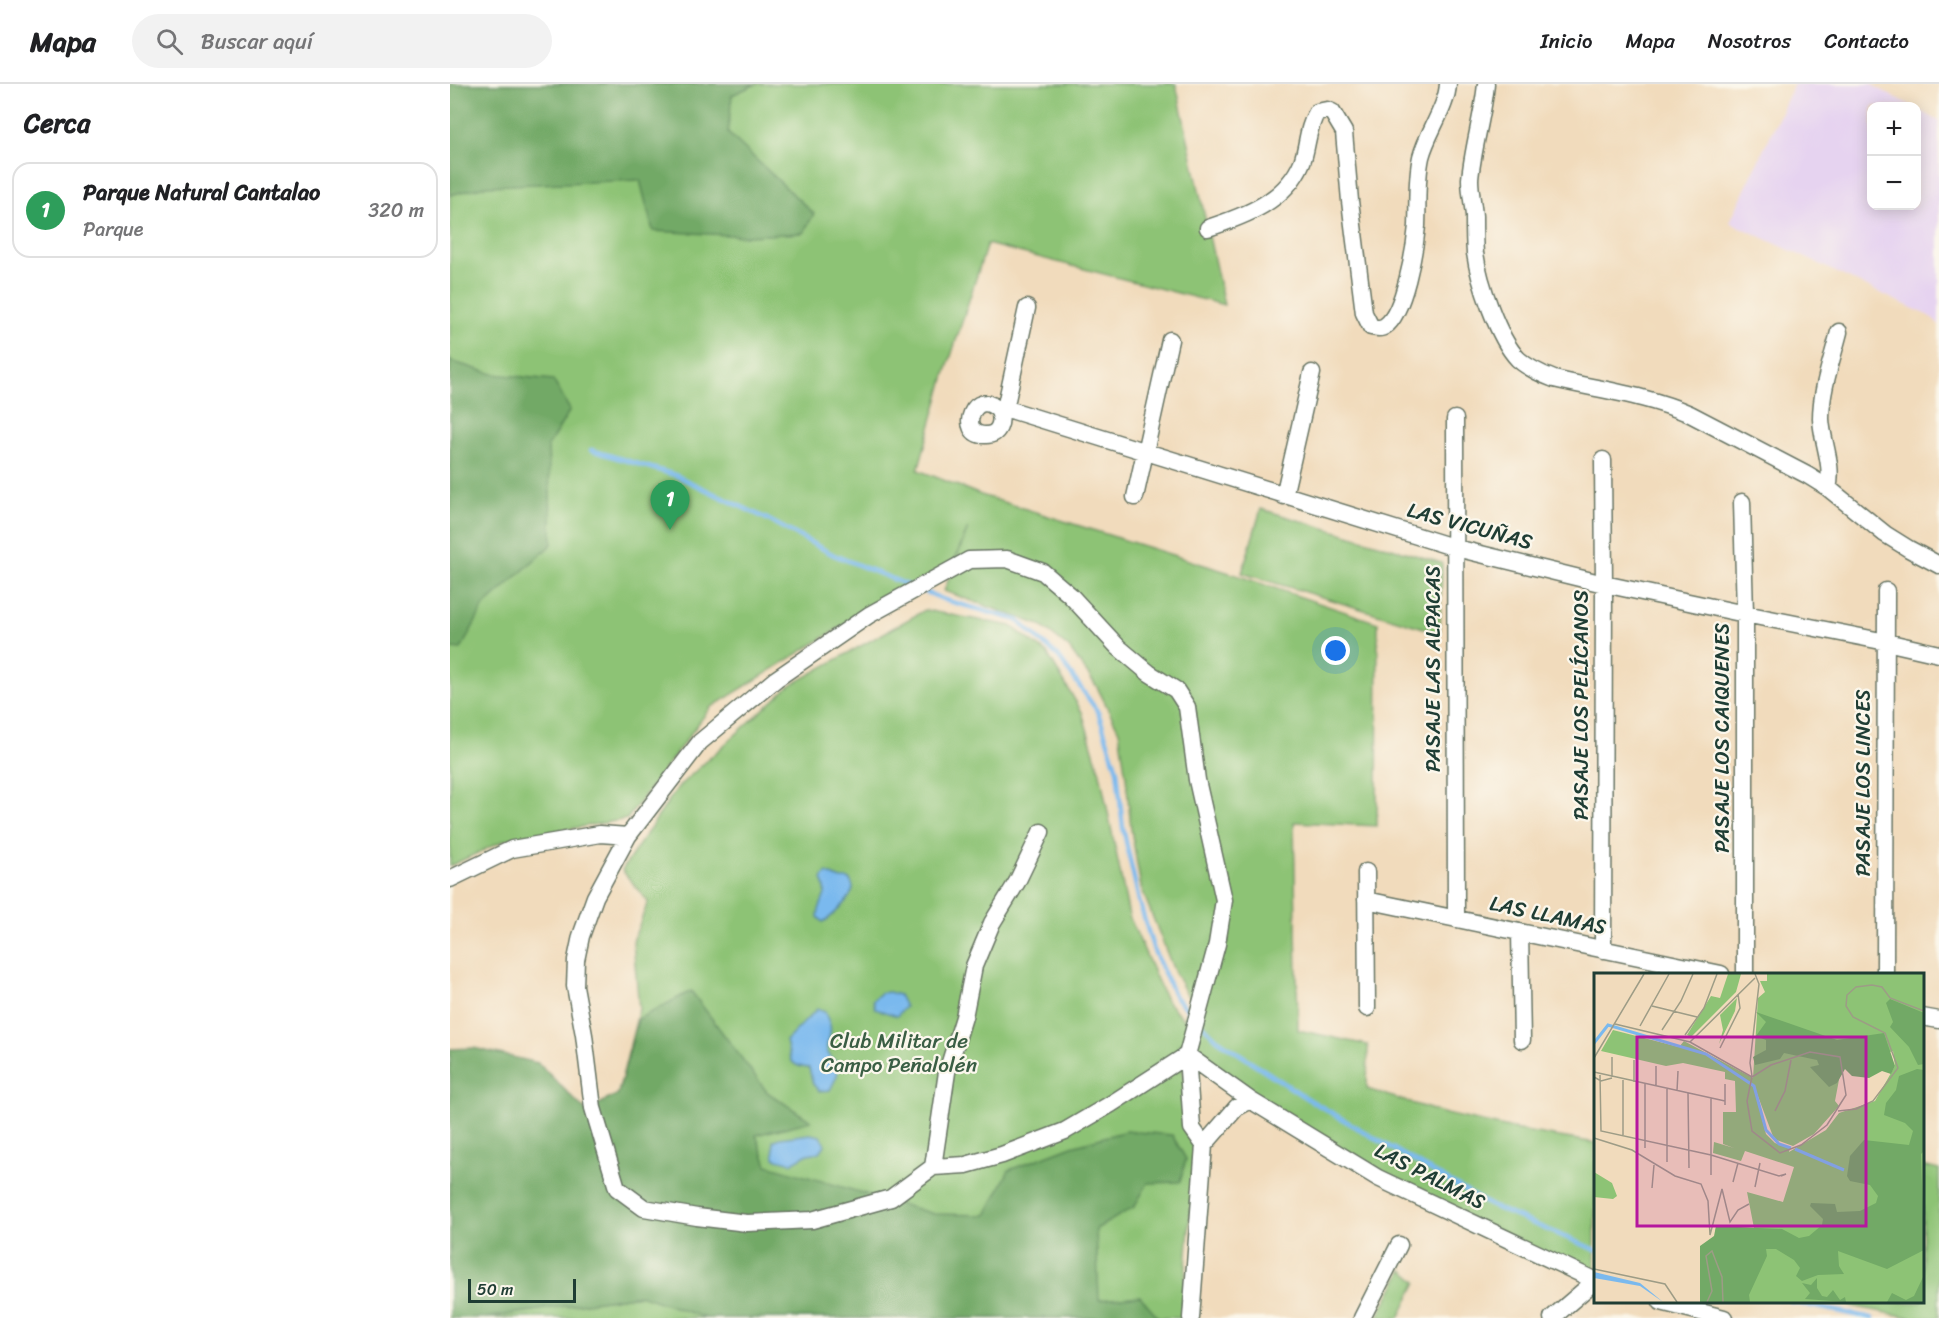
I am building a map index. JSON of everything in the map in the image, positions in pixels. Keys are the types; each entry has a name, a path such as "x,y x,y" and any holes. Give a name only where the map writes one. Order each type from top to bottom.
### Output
{"street":[{"path":"1208,228 1254,210 1284,190 1293,179 1302,161 1310,128 1317,112 1327,110 1332,112 1344,132 1351,213 1364,313 1371,327 1386,326 1396,310 1407,283 1417,227 1417,190 1422,154 1446,100 1448,84"},
{"path":"1486,84 1470,182 1476,259 1493,315 1511,350 1519,359 1542,375 1632,395 1672,406 1690,414 1807,475 1828,488 1885,534 1939,565"},
{"name":"LAS VICUÑAS","path":"1027,308 1002,410 1456,548 1604,584 1939,654"},
{"path":"1828,488 1830,474 1821,408 1839,332"},
{"path":"1135,497 1170,339"},
{"path":"1284,496 1312,373"},
{"name":"PASAJE LAS ALPACAS","path":"1455,419 1456,919"},
{"name":"PASAJE LOS PELÍCANOS","path":"1603,460 1603,950"},
{"name":"PASAJE LOS CAIQUENES","path":"1742,502 1745,973"},
{"path":"1187,1055 1065,1131 1002,1155 966,1165 933,1167 891,1198 812,1220 747,1223 655,1210 644,1208 617,1188 592,1108 584,1035 575,986 576,960 581,936 595,897 628,836 700,741 776,679 892,601 969,560 1007,559 1043,572 1070,595 1118,647 1149,673 1176,690 1187,707 1197,780 1224,900 1218,944 1187,1055 1192,1128 1204,1145"},
{"name":"PASAJE LOS LINCES","path":"1884,973 1886,591"},
{"path":"933,1167 947,1072 964,1017 974,966 992,923 1017,882 1041,832"},
{"path":"450,879 512,849 600,834 628,836"},
{"path":"1366,872 1367,1008"},
{"name":"LAS LLAMAS","path":"1366,900 1603,950 1675,970 1703,973"},
{"path":"1520,932 1522,1040"},
{"path":"1924,1017 1939,1020"},
{"name":"LAS PALMAS","path":"1187,1055 1250,1100 1378,1178 1594,1281"},
{"path":"1191,1318 1204,1145 1232,1113 1250,1100"},
{"path":"1362,1318 1399,1245"},
{"path":"1552,1318 1594,1282"},
{"path":"1665,1303 1724,1318"}],"shaded area":[{"path":"1794,84 1870,84 1904,102 1867,102 1867,210 1921,210 1921,111 1939,121 1939,325 1929,316 1730,222"}],"green space":[{"name":"Club Militar de Campo Peñalolén","path":"450,84 1176,84 1224,305 987,244 945,375 918,470 981,495 1233,574 1378,623 1377,826 1294,822 1298,1030 1368,1045 1367,1089 1446,1114 1518,1130 1594,1143 1594,1278 1469,1219 1259,1104 1179,1044 1195,1151 1182,1318 485,1318 639,1295 614,1109 639,1009 633,941 648,902 622,870 678,787 789,686 925,610 1011,626 1047,653 1082,712 1100,773 1129,916 1166,1000 1184,1020 1190,1000 1174,971 1141,887 1131,829 1119,731 1097,687 1069,648 1040,625 944,591 968,528 953,563 886,599 710,708 627,819 505,840 450,866"},
{"path":"450,84 756,84 732,95 728,133 814,214 803,233 747,236 653,231 640,180 486,186 450,195"},
{"path":"450,361 493,374 553,380 570,410 548,446 552,544 484,606 461,649 450,648"},
{"path":"1261,509 1442,563 1440,633 1242,573"},
{"path":"691,991 767,1092 811,1121 756,1135 767,1165 934,1214 986,1215 1009,1170 1072,1146 1126,1131 1172,1135 1186,1159 1180,1182 1148,1183 1134,1207 1096,1229 1099,1300 1140,1296 1159,1318 705,1318 640,1295 485,1318 450,1318 450,1049 474,1048 538,1063 586,1111 618,1094 638,1019"},
{"path":"1924,1166 1939,1170 1939,1318 1913,1318 1836,1303 1924,1303"},
{"path":"1403,1270 1417,1282 1399,1318 1377,1318"}],"water":[{"path":"826,873 841,879 849,879 853,888 846,902 823,922 818,917 825,895 822,879"},
{"path":"889,992 899,995 905,1007 897,1016 875,1009 873,1000 881,993"},
{"path":"817,1009 825,1012 831,1031 827,1045 828,1053 839,1064 837,1076 830,1090 819,1091 813,1084 809,1068 797,1065 790,1057 786,1041"},
{"path":"810,1134 820,1136 825,1145 820,1152 808,1154 792,1163 774,1158 773,1141"}],"waterway":[{"path":"591,450 675,475 765,518 834,555 910,586"},
{"path":"921,590 945,600 1017,620 1058,656 1098,712 1117,770 1123,828 1139,901 1154,951 1175,997 1193,1015"},
{"path":"1199,1021 1217,1039 1308,1099 1491,1206 1594,1249"},
{"path":"1796,1303 1872,1318"}],"place":[{"name":"Parque Natural Cantalao","path":"670,530"}]}
